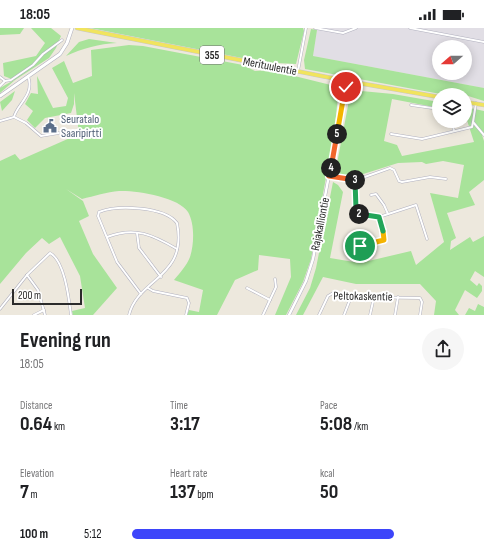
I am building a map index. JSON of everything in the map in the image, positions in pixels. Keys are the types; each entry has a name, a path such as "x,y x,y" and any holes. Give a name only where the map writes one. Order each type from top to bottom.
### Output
{"main road":[{"path":"0,96 60,54 67,44 72,28"},
{"name":"Merituulentie","path":"77,28 347,81 432,96"},
{"path":"472,103 484,105"}],"street":[{"path":"298,71 306,28"},
{"path":"314,28 343,33 356,28"},
{"path":"410,28 484,42"},
{"path":"0,86 33,65 43,54 62,40"},
{"path":"0,121 14,117 25,100 30,83 28,75"},
{"path":"0,77 6,81"},
{"name":"Rajakalliontie","path":"289,315 306,281 313,259 347,81"},
{"path":"411,104 432,107"},
{"path":"391,134 422,139 472,127 476,104"},
{"path":"14,117 26,123 41,136 59,133"},
{"path":"473,122 484,135"},
{"path":"329,176 355,179 392,168 399,181 402,182 430,177 446,179"},
{"path":"355,179 357,212 379,217 416,205 427,239"},
{"path":"371,195 376,194 384,205 388,214"},
{"path":"129,315 134,302 161,277 171,265 176,249 177,223 164,214 131,208 110,209 97,213 121,268 141,294"},
{"path":"350,244 360,246 384,240 379,217"},
{"path":"107,238 123,233 137,233 156,237 176,249"},
{"path":"137,233 139,248 161,277"},
{"path":"0,309 27,275 48,254 51,254 60,269 66,284 72,315"},
{"path":"27,275 38,290 46,315"},
{"path":"263,315 276,287 274,280"},
{"path":"148,288 153,291 187,298 189,304 186,315"},
{"path":"247,288 270,300"},
{"name":"Peltokaskentie","path":"319,315 330,293 351,297 420,298 422,302 420,315"},
{"path":"344,315 351,297"},
{"path":"370,315 374,297"},
{"path":"395,315 398,297"},
{"path":"34,315 44,310"}],"shaded area":[{"path":"317,28 484,28 484,88 441,80 472,80 472,40 432,40 432,78 313,56"}],"green space":[{"path":"0,28 24,28 20,34 0,35"},
{"path":"31,28 51,28 61,36 56,48 49,58 15,80 0,93 0,88 14,80 4,76 3,63 36,56 45,43"},
{"path":"90,28 303,28 304,31 296,64 272,64"},
{"path":"311,29 317,30 313,56 432,78 432,80 441,80 484,88 484,101 472,97 472,88 432,88 432,92 305,69 304,60"},
{"path":"89,39 117,43 91,47 66,56 79,42"},
{"path":"129,45 143,46 243,65 255,71 270,70 339,87 334,134 311,259 303,282 286,315 275,315 291,277 290,259 259,255 258,270 235,280 217,315 187,315 189,310 199,312 203,290 174,280 190,257 193,241 192,222 188,212 176,202 145,193 119,191 82,199 66,189 83,201 89,216 79,221 93,254 117,288 93,315 73,315 72,311 85,308 80,276 60,237 49,244 42,238 26,253 0,284 0,161 15,154 20,160 79,134 74,93 74,104 71,113 45,118 35,128 27,120 33,111 25,104 31,93 38,94 37,76 53,108 66,106 68,98 52,68 64,61 73,83 92,76 91,50"},
{"path":"351,90 393,94 432,101 432,107 392,99 384,141 397,145 402,156 474,142 470,128 472,128 472,108 484,111 484,132 482,135 484,141 484,180 469,192 475,205 447,213 456,238 451,241 450,250 470,237 473,242 484,236 484,277 475,271 470,280 477,286 479,283 482,286 482,291 477,298 465,290 455,310 459,315 434,315 436,301 420,284 356,284 323,277 303,315 296,315 310,288 316,268 333,182 338,185 343,192 330,258 360,263 411,251 416,265 444,242 430,193 458,198 464,165 443,161 426,164 422,162 398,163 357,176 335,174"},
{"path":"15,91 12,100 2,111 0,102"},
{"path":"478,304 484,307 484,315 465,315 469,308 475,311"}],"place":[{"name":"Seuratalo Saaripirtti","path":"50,126"}],"route":[{"path":"346,87 329,176 355,179 357,212 379,217 385,237 384,240 360,246"}]}
